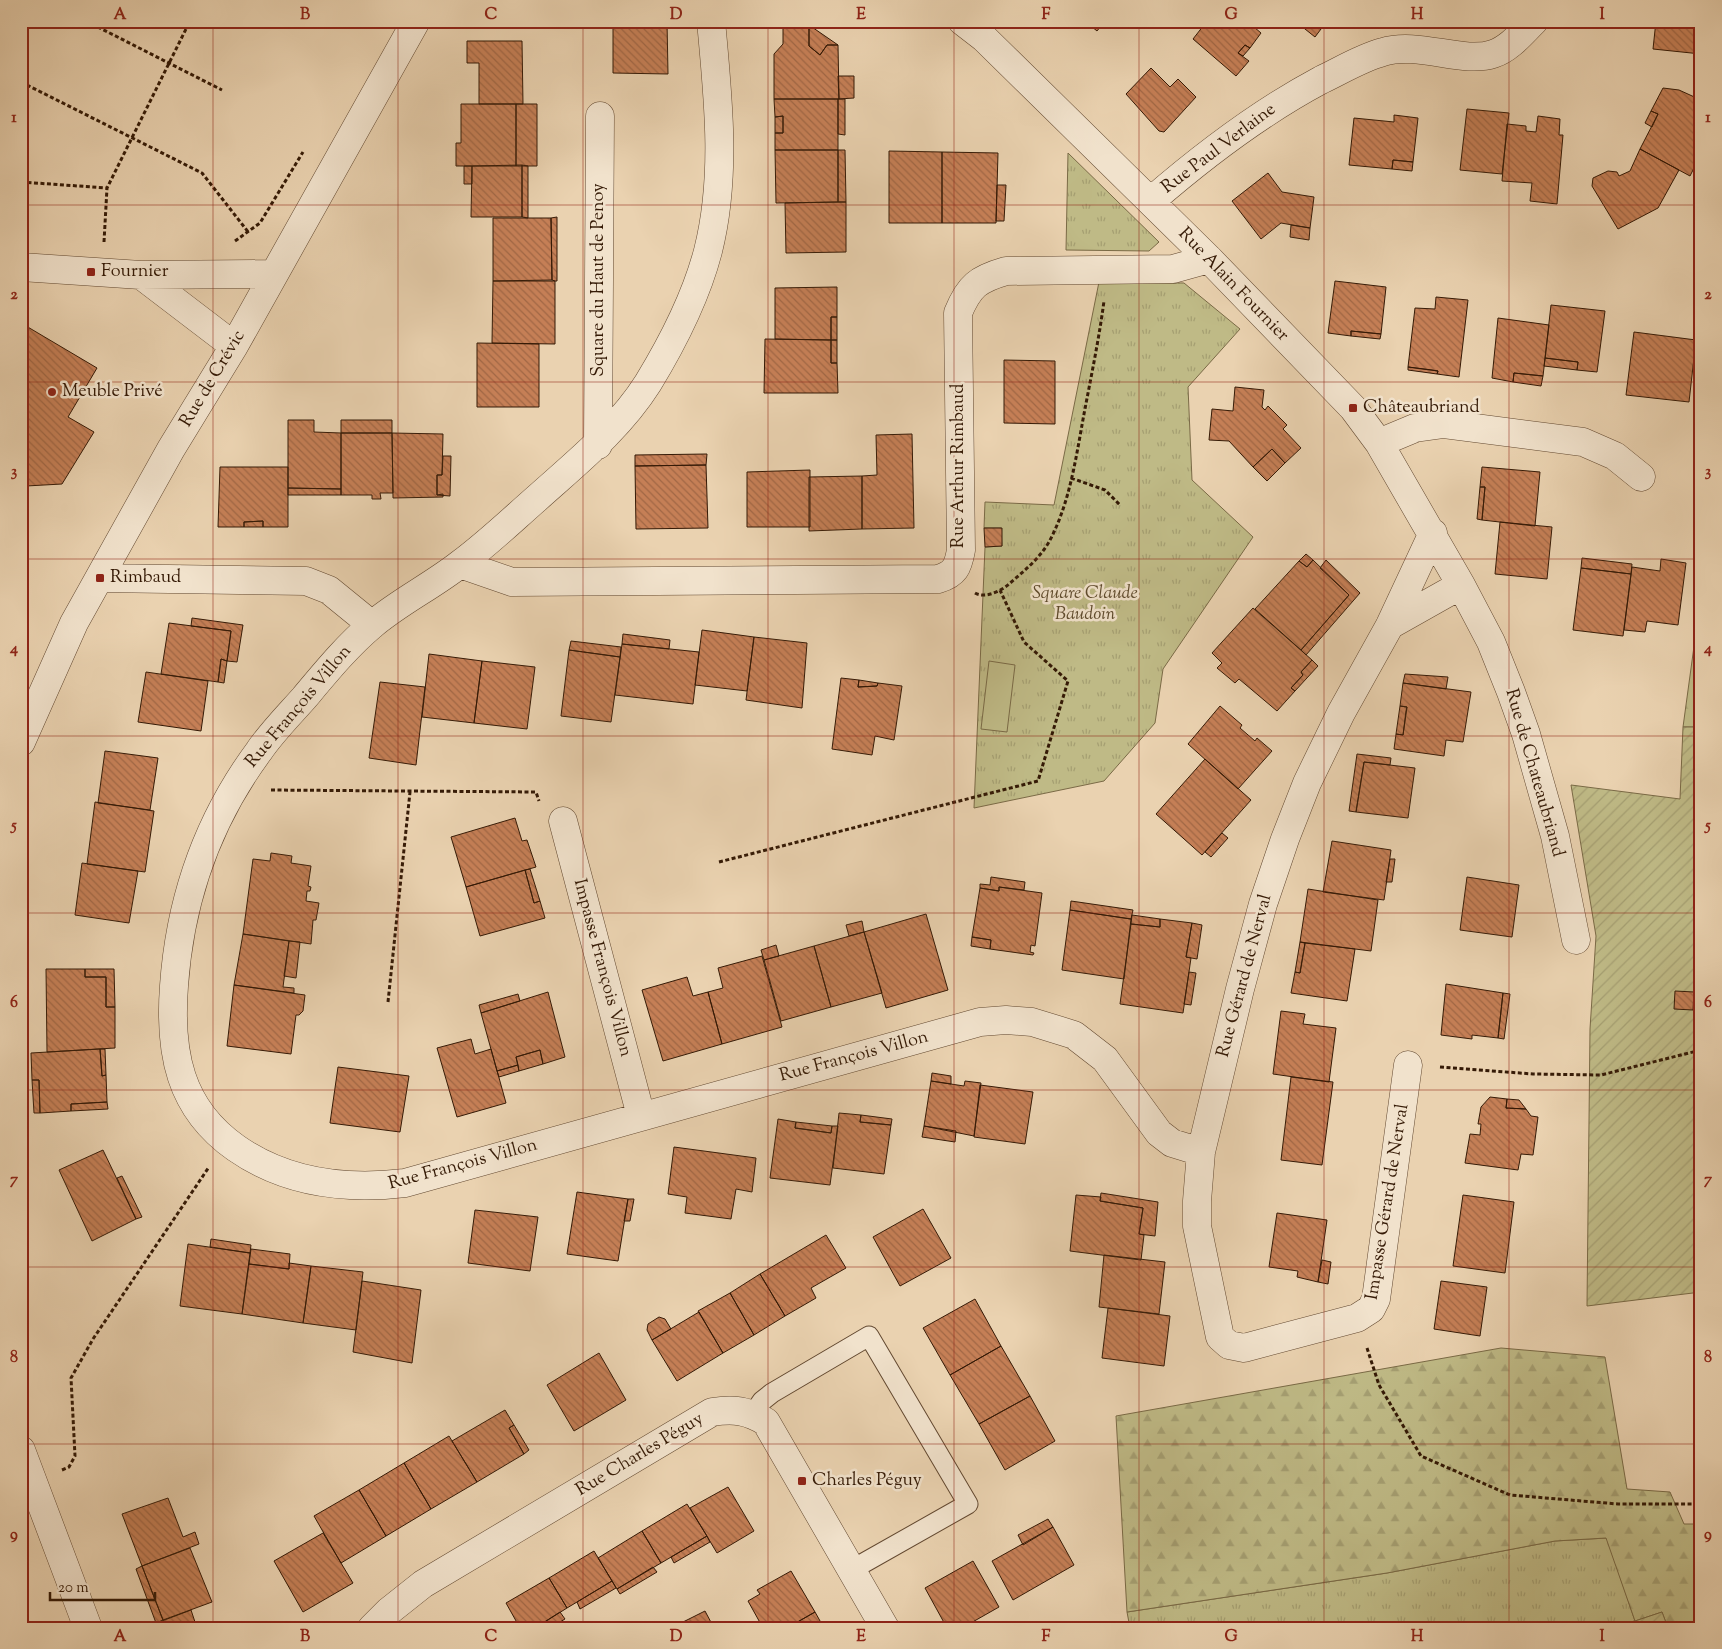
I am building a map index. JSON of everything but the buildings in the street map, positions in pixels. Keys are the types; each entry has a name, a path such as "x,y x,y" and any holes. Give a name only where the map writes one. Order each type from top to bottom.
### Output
{"street":[{"name":"Rue de Crévic","path":"21,742 74,623 171,449 234,346 272,274 416,21"},
{"name":"Rue François Villon","path":"711,21 719,109 719,162 708,249 695,291 671,345 645,387 598,445 460,564 372,625 333,664 260,749 233,789 208,837 193,878 182,924 171,1018 175,1054 190,1100 205,1120 226,1141 256,1162 282,1172 339,1186 371,1187 405,1183 980,1022 1006,1020 1032,1022 1074,1035 1105,1059 1159,1134 1172,1143 1201,1152"},
{"name":"Rue Alain Fournier","path":"962,21 984,38 1209,259 1353,408 1379,443 1433,533 1461,585"},
{"name":"Rue Paul Verlaine","path":"1151,202 1229,137 1280,102 1361,59 1403,48 1478,56 1493,54 1507,47 1534,21"},
{"name":"Square du Haut de Penoy","path":"598,445 600,116"},
{"name":"Rue Arthur Rimbaud","path":"460,564 512,582 938,578 950,576 958,566 960,550 958,313 965,296 975,284 990,276 1006,271 1174,269 1209,259"},
{"path":"21,267 141,275 272,274"},
{"path":"141,275 234,346"},
{"path":"1379,443 1415,428 1444,424 1583,442 1615,456 1641,476"},
{"name":"Rue Gérard de Nerval","path":"1229,1345 1220,1337 1197,1226 1201,1152 1243,979 1263,904 1285,839 1307,783 1341,713 1390,625 1433,533"},
{"path":"100,578 306,581 329,590 372,625"},
{"path":"1390,625 1461,585"},
{"name":"Rue de Chateaubriand","path":"1461,585 1491,642 1526,734 1554,836 1576,940"},
{"name":"Impasse François Villon","path":"563,822 641,1116"},
{"name":"Impasse Gérard de Nerval","path":"1229,1345 1244,1348 1357,1318 1372,1309 1376,1299 1408,1065"},
{"name":"Rue Charles Péguy","path":"372,1628 389,1611 423,1584 712,1412 733,1409 753,1414"},
{"path":"753,1414 766,1422 885,1628"},
{"path":"21,1450 88,1628"}],"lane":[{"path":"753,1414 762,1400 772,1393 870,1336 968,1504 852,1569"}],"path":[{"path":"86,21 222,90"},
{"path":"104,242 107,188 190,21"},
{"path":"21,82 202,173 249,233"},
{"path":"231,244 249,233 260,223 306,148"},
{"path":"21,182 107,188"},
{"path":"95,242 114,243"},
{"path":"978,595 988,595 1000,590 1030,566 1047,544 1065,506 1096,350 1108,270"},
{"path":"1071,478 1105,490 1120,505"},
{"path":"719,862 1038,781 1068,682 1024,642 1000,590"},
{"path":"233,789 536,792 544,819 563,822"},
{"path":"388,1002 410,792"},
{"path":"1408,1065 1533,1074 1601,1075 1701,1050"},
{"path":"75,1436 70,1378 93,1339 226,1141"},
{"path":"1357,1318 1379,1385 1421,1456 1510,1495 1618,1504 1701,1504"}],"green space":[{"path":"1068,153 1159,242 1149,251 1066,250"},
{"name":"Square Claude Baudoin","path":"1099,282 1184,283 1240,329 1188,387 1192,480 1253,537 1163,669 1155,723 1104,781 974,808 985,547 1002,546 1001,528 984,528 985,502 1054,505"},
{"path":"1701,595 1701,727 1683,727"},
{"path":"989,661 1015,665 1007,732 981,729"},
{"path":"1683,727 1701,727 1701,1292 1587,1306 1590,1029 1596,936 1571,785 1680,799"},
{"path":"1501,1348 1605,1357 1627,1489 1670,1492 1684,1524 1701,1524 1701,1628 1668,1628 1662,1612 1635,1621 1606,1538 1555,1541 1387,1573 1127,1612 1116,1416"},
{"path":"1607,1538 1635,1621 1601,1628 1130,1628 1127,1612 1387,1573 1555,1541"},
{"path":"1662,1612 1668,1628 1601,1628 1635,1621"}],"place":[{"name":"Fournier","path":"91,272"},
{"name":"Meuble Privé","path":"52,392"},
{"name":"Châteaubriand","path":"1353,408"},
{"name":"Rimbaud","path":"100,578"},
{"name":"Charles Péguy","path":"802,1481"}]}
